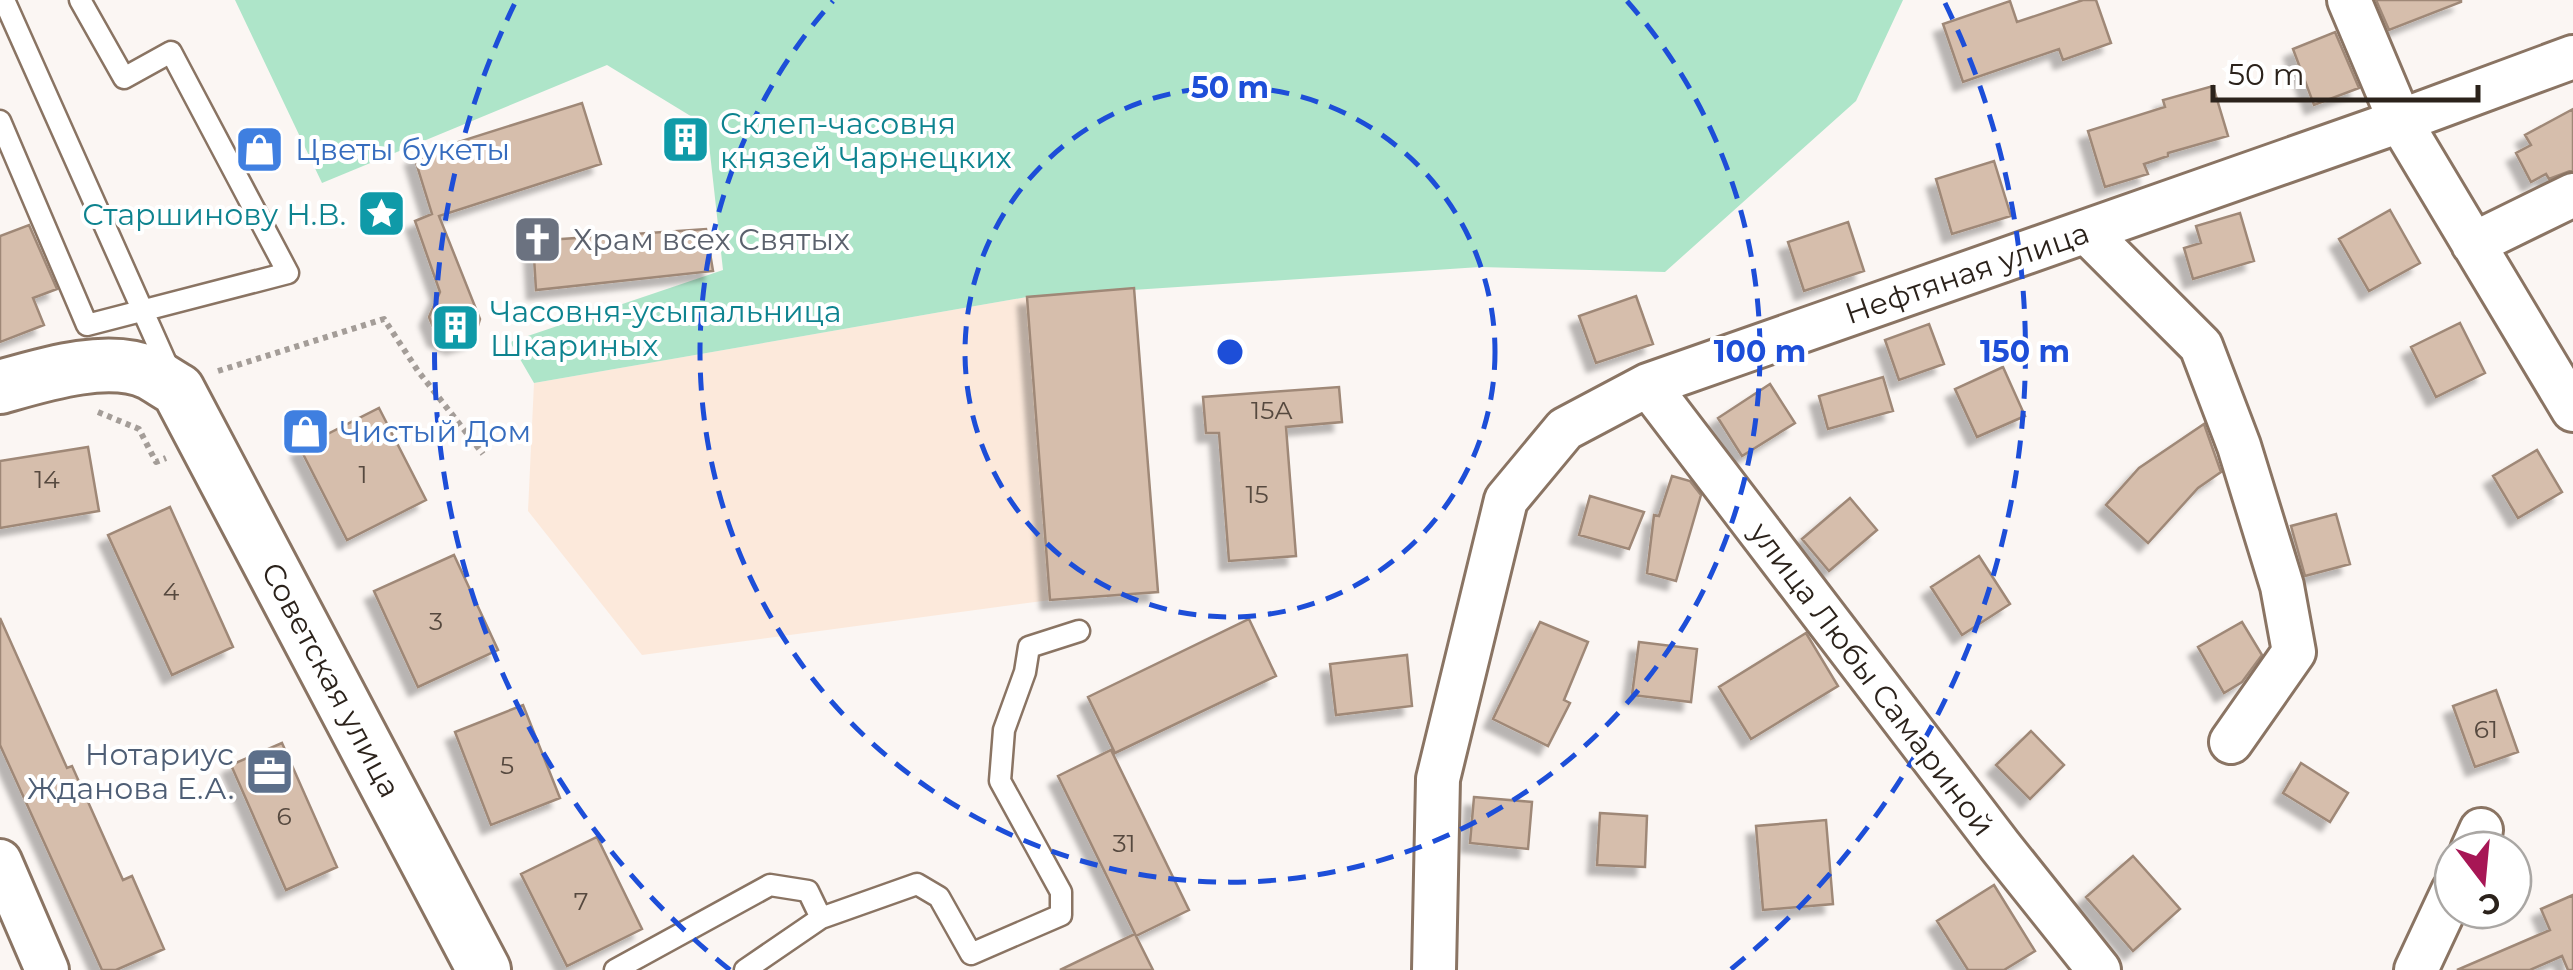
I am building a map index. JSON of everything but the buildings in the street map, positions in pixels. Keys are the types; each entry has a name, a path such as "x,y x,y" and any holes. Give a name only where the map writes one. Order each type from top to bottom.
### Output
{"street":[{"path":"2349,0 2400,121 2573,410"},
{"name":"Нефтяная улица","path":"1434,970 1438,779 1506,500 1565,429 1648,385 2573,57"},
{"path":"2474,244 2573,196"},
{"path":"2087,232 2201,346 2239,446 2282,586 2294,652 2232,742"},
{"path":"0,387 55,372 121,366 202,389"},
{"name":"улица Любы Самариной","path":"1648,385 2099,970"},
{"name":"Советская улица","path":"202,389 484,970"},
{"path":"0,861 47,970"},
{"path":"2416,970 2434,930"}],"lane":[{"path":"4,0 144,312 202,389"},
{"path":"0,121 88,325 288,273 171,52 124,78 80,0"},
{"path":"746,970 822,918 917,884 939,897 971,954 1061,915 1061,892 1000,781 1004,730 1025,672 1029,647 1079,631"},
{"path":"615,970 770,885 808,891 822,918"}],"path":[{"path":"202,389 218,370 384,319 418,371 482,454"},
{"path":"88,412 102,412 138,430 156,462 176,454"}],"shaded area":[{"path":"1134,288 1158,592 1050,600 642,655 528,511 534,383 1027,297"}],"green space":[{"path":"235,0 1903,0 1856,101 1665,272 1480,267 1027,297 534,383 510,342 723,270 707,126 607,65 322,183"}],"place":[{"name":"Склеп-часовня князей Чарнецких","path":"685,140"},
{"name":"Цветы букеты","path":"260,149"},
{"name":"Старшинову Н.В.","path":"381,214"},
{"name":"Храм всех Святых","path":"538,239"},
{"name":"Часовня-усыпальница Шкариных","path":"455,328"},
{"name":"Чистый Дом","path":"305,431"},
{"name":"Нотариус Жданова Е.А.","path":"269,771"}]}
